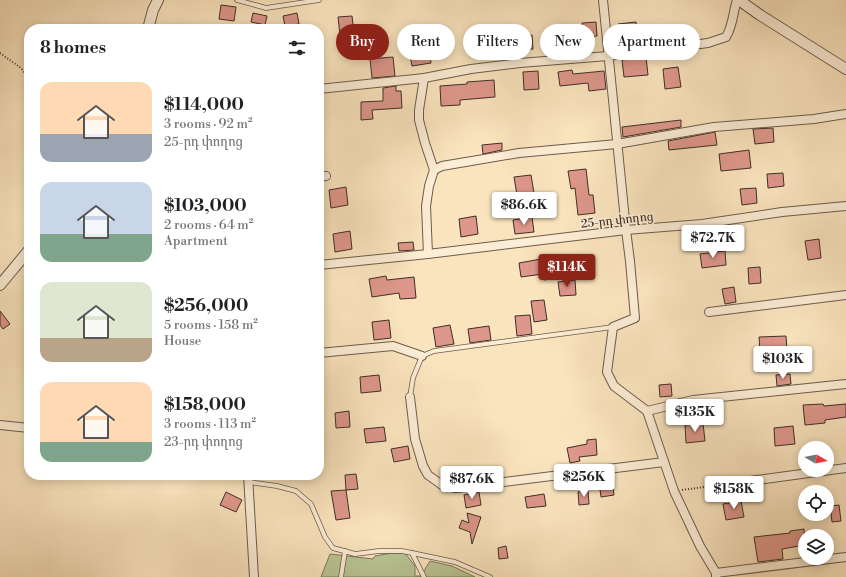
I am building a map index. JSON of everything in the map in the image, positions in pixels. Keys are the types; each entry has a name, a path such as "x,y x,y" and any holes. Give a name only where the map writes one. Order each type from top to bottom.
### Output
{"street":[{"path":"150,24 158,0"},
{"path":"602,0 605,24"},
{"path":"700,44 726,37 732,24 733,11 738,0 846,69"},
{"path":"324,88 424,78 513,64 603,56"},
{"path":"608,60 635,318 613,327 607,372 614,386 647,411 674,491 697,540 716,575 846,557"},
{"path":"424,78 419,110 420,120 424,143 434,170 429,186 426,206 428,254"},
{"path":"434,170 442,166 519,153 617,144 714,127 814,119 846,114"},
{"name":"25-րդ փողոց","path":"324,264 846,206"},
{"path":"0,285 24,256"},
{"path":"709,312 846,295"},
{"path":"324,353 393,346 422,356"},
{"path":"647,411 693,400 846,384"},
{"path":"410,397 418,454 428,475 442,485 456,488 664,462"},
{"path":"0,425 24,427"},
{"path":"750,481 846,468"},
{"path":"249,480 254,577"}],"lane":[{"path":"237,0 266,8 318,0"},
{"path":"410,397 413,378 422,356 434,351 613,327"},
{"path":"253,480 296,491 311,504 325,537 333,548 355,554 402,551 455,562 490,577"},
{"path":"341,577 345,551"},
{"path":"412,553 424,577"}],"path":[{"path":"0,53 21,68 24,72"},
{"path":"674,491 750,481"}],"green space":[{"path":"392,553 405,553 415,566 415,576 421,576 430,561 452,566 475,577 321,577 330,554 373,559 375,556"}],"building":[{"path":"221,5 236,7 234,21 219,19"},
{"path":"253,13 267,16 265,24 251,22"},
{"path":"297,13 299,24 285,24 283,16"},
{"path":"352,16 353,24 339,24 338,17"},
{"path":"596,22 597,36 595,36 595,24 582,23"},
{"path":"636,22 636,24 618,24"},
{"path":"389,57 393,57 395,76 372,78 370,60 389,60"},
{"path":"411,60 431,60 431,63 412,66"},
{"path":"622,60 646,60 648,75 624,77"},
{"path":"678,67 681,87 665,89 663,69"},
{"path":"572,70 573,74 604,71 606,89 589,91 588,83 560,86 558,72"},
{"path":"538,71 539,89 524,90 523,72"},
{"path":"494,80 495,97 460,100 460,105 441,106 440,86"},
{"path":"396,86 396,91 401,91 402,108 372,110 373,119 361,120 361,102 383,101 383,88"},
{"path":"681,120 681,127 623,137 622,127"},
{"path":"773,128 774,142 755,144 753,129"},
{"path":"715,132 717,145 669,150 668,141"},
{"path":"502,143 502,150 483,154 482,145"},
{"path":"749,150 751,168 721,171 719,154"},
{"path":"586,169 589,195 593,195 595,213 578,215 575,188 571,189 568,171"},
{"path":"783,173 784,186 768,188 767,174"},
{"path":"531,175 534,193 517,195 514,177"},
{"path":"346,187 348,205 331,208 329,190"},
{"path":"756,188 757,203 742,205 740,189"},
{"path":"476,216 478,234 461,237 459,219"},
{"path":"532,217 534,232 515,234 513,220"},
{"path":"350,231 352,249 335,252 333,234"},
{"path":"819,239 821,258 808,260 805,241"},
{"path":"413,242 414,250 399,251 398,243"},
{"path":"725,251 726,265 702,268 700,254"},
{"path":"541,259 541,264 554,262 556,278 544,280 543,274 521,277 519,263"},
{"path":"760,267 761,283 749,284 748,268"},
{"path":"386,276 387,280 414,277 416,298 400,299 399,293 372,297 369,279"},
{"path":"575,280 576,295 560,296 558,282"},
{"path":"734,287 736,302 725,304 722,289"},
{"path":"544,300 547,320 534,322 531,301"},
{"path":"0,311 10,324 3,329 0,325"},
{"path":"530,315 532,334 517,336 515,316"},
{"path":"389,320 391,338 374,340 372,322"},
{"path":"450,325 454,344 436,347 433,328"},
{"path":"489,326 491,340 470,343 468,329"},
{"path":"786,336 787,350 760,351 759,337"},
{"path":"790,374 791,384 777,386 776,375"},
{"path":"379,375 381,391 361,393 360,377"},
{"path":"671,384 672,396 660,397 659,385"},
{"path":"823,404 824,406 846,404 846,417 825,420 825,423 805,425 803,405"},
{"path":"349,411 350,427 336,428 335,413"},
{"path":"703,423 705,441 686,443 685,425"},
{"path":"793,426 795,444 775,446 774,428"},
{"path":"384,427 386,441 366,443 364,429"},
{"path":"596,439 597,455 579,457 580,461 570,463 567,448 587,444 587,440"},
{"path":"408,446 410,459 394,462 391,449"},
{"path":"356,474 358,489 346,490 345,475"},
{"path":"612,480 614,495 601,497 599,482"},
{"path":"346,490 350,518 336,520 331,491"},
{"path":"588,491 589,504 579,505 578,492"},
{"path":"226,492 242,500 236,512 220,505"},
{"path":"479,492 481,505 466,508 464,495"},
{"path":"544,494 546,506 527,508 525,497"},
{"path":"741,501 744,517 726,520 723,504"},
{"path":"839,505 841,521 832,522 834,521 834,506"},
{"path":"467,513 481,517 472,544 470,532 459,528 462,520 469,523"},
{"path":"798,530 798,546 782,549 783,559 758,562 754,537 790,533 790,531"},
{"path":"506,546 508,558 499,559 498,548"}]}
